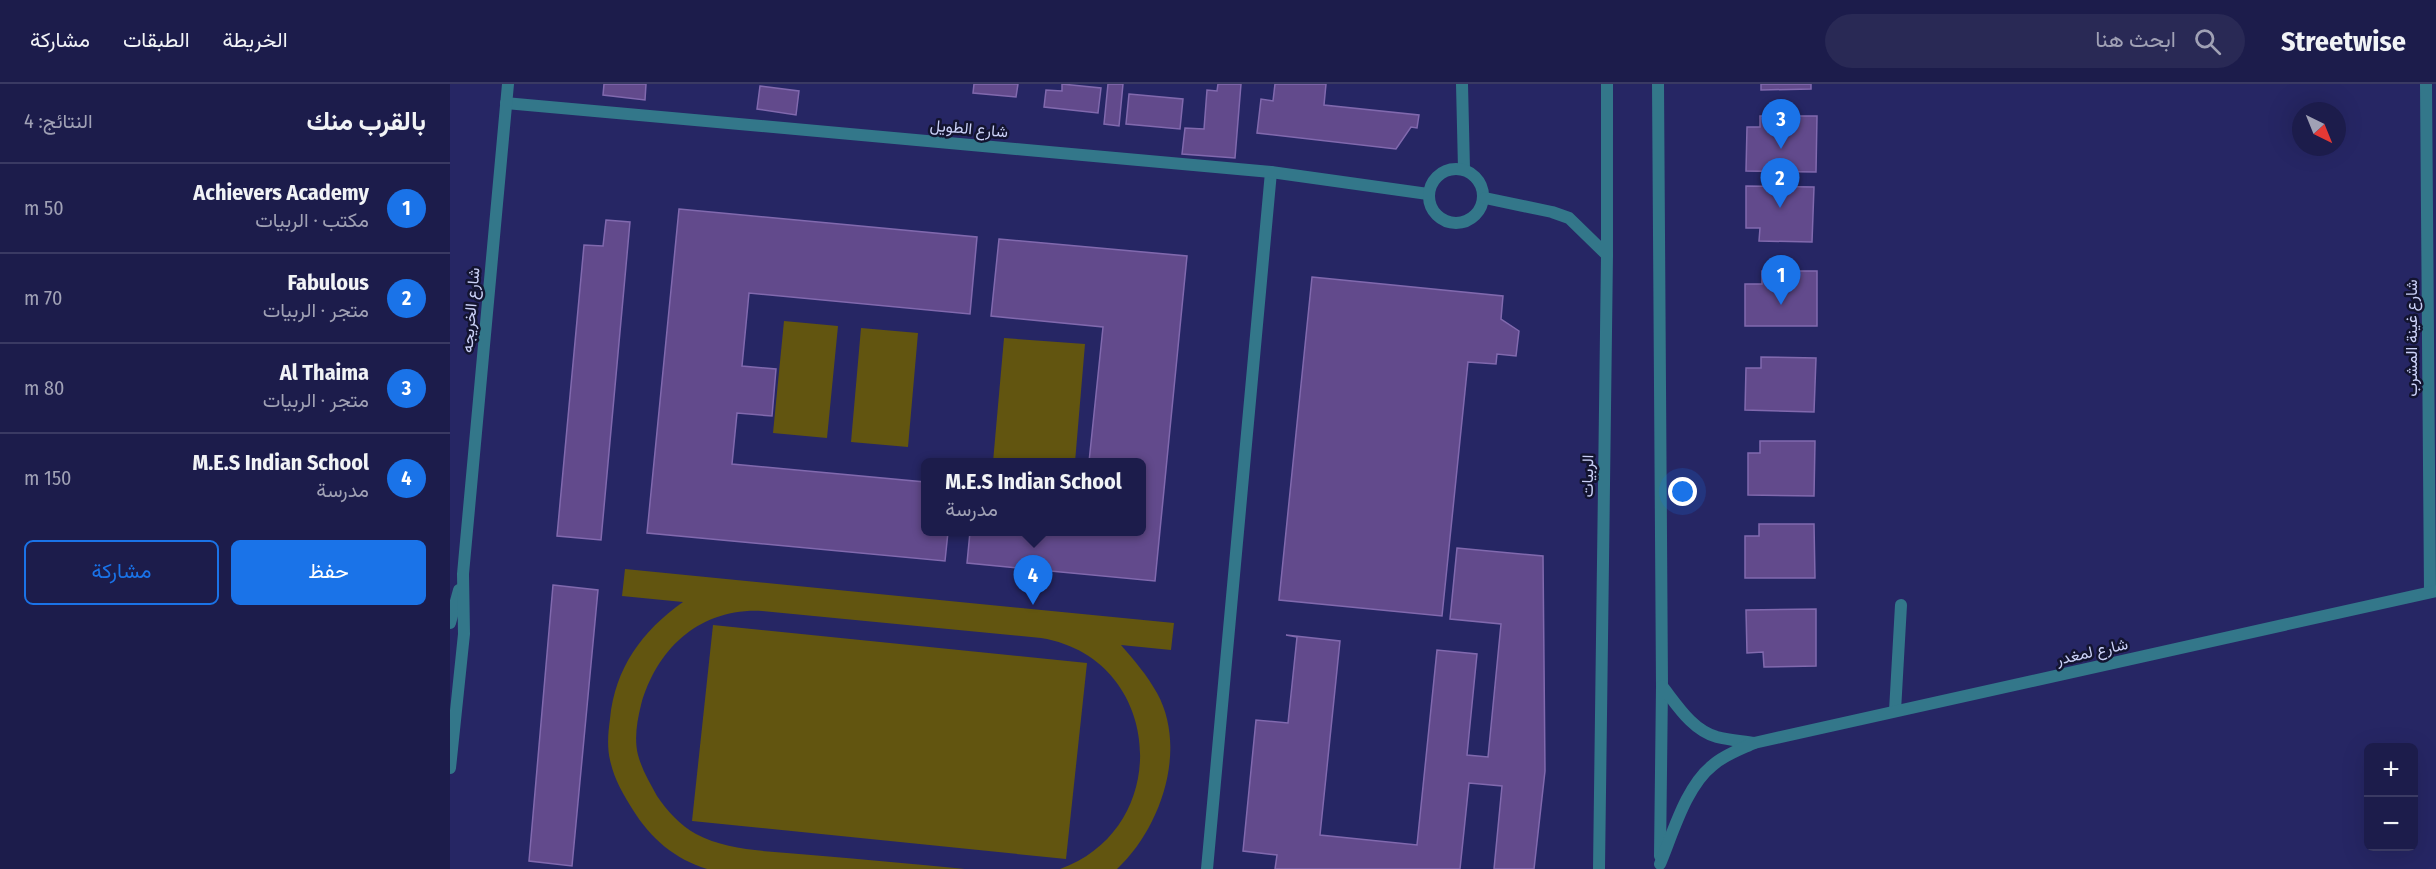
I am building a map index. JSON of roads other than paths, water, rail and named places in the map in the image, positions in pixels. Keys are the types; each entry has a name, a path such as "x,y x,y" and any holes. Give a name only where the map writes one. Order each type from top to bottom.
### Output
{"street":[{"name":"شارع الخريجه","path":"450,768 464,634 463,574 508,84"},
{"path":"1462,84 1464,169"},
{"name":"الربيات","path":"1599,869 1607,255 1606,84"},
{"path":"1658,84 1662,686 1660,866"},
{"name":"شارع غينة المشرب","path":"2426,84 2431,252 2433,592"},
{"name":"شارع الطويل","path":"506,103 1271,172 1428,194"},
{"path":"1451,169 1464,169 1475,175 1482,185 1485,198 1480,212 1469,221 1455,224 1441,220 1431,209 1428,194 1432,183 1440,174 1451,169"},
{"path":"1207,869 1271,172"},
{"path":"1485,198 1552,212 1569,218 1607,255"},
{"name":"شارع الخريجه","path":"450,623 463,574"},
{"name":"شارع لمغدر","path":"1660,866 1692,790 1702,775 1714,763 1754,742 2433,592"},
{"path":"1895,711 1901,605"},
{"name":"شارع لمغدر","path":"1662,686 1685,717 1701,729 1715,736 1754,742"}],"place":[{"name":"Al Thaima","path":"1781,149"},
{"name":"Fabulous","path":"1780,208"},
{"name":"Achievers Academy","path":"1781,305"},
{"name":"M.E.S Indian School","path":"1033,605"}]}
